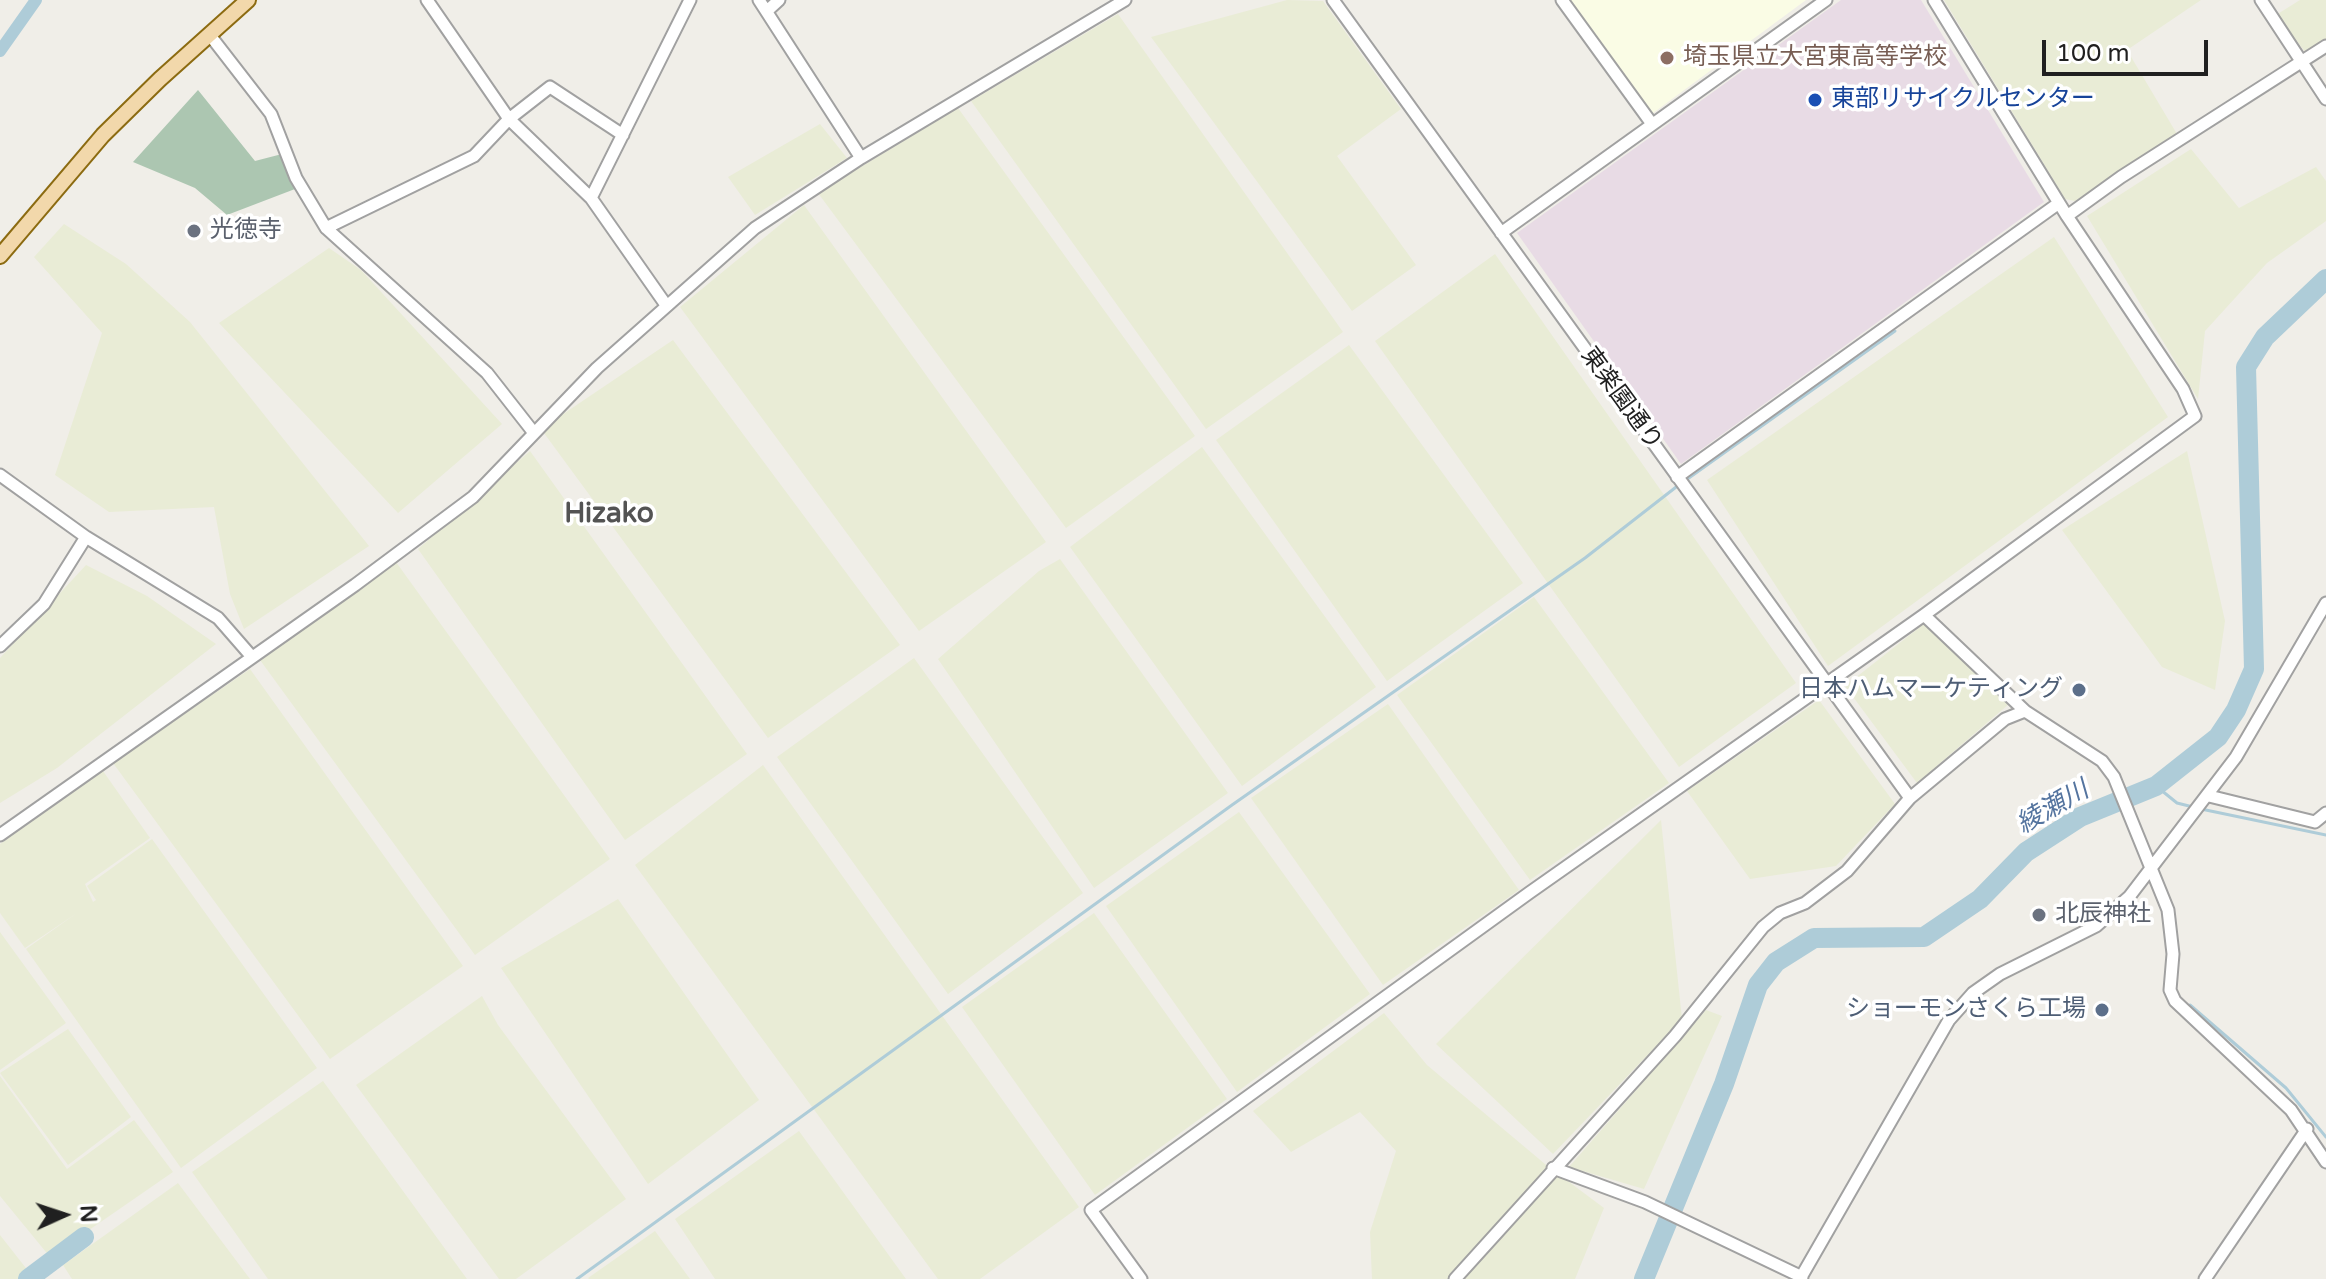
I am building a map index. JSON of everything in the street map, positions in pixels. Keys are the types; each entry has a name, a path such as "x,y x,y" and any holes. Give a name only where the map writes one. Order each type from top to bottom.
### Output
{"main road":[{"path":"0,256 103,135 248,0"}],"street":[{"path":"427,0 509,119 591,198 666,305"},
{"path":"591,198 690,0"},
{"path":"759,0 861,158"},
{"path":"767,11 779,0"},
{"path":"0,835 473,497 666,305 755,228 861,158 1125,0"},
{"name":"東楽園通り","path":"1333,0 1910,798"},
{"path":"1562,0 1652,124"},
{"path":"1501,233 1826,0"},
{"path":"1141,1279 1091,1210 1825,681 1924,615 2195,416 2183,389 2067,216 1934,0"},
{"path":"2261,0 2326,99"},
{"path":"209,34 271,114 296,178 326,228 487,373 534,433"},
{"path":"2067,216 2326,46"},
{"path":"326,228 474,156 509,119 550,87 623,135"},
{"path":"1677,477 2059,203"},
{"path":"0,475 86,537 218,618 252,657"},
{"path":"0,646 44,604 86,537"},
{"path":"1553,1168 1645,1202 1801,1278 1949,1020 1973,993 2000,974 2096,926 2154,868 2207,799 2268,706 2326,603"},
{"path":"1924,615 2025,711 2102,761 2114,777 2154,868 2172,930 2170,990 2175,1001 2307,1129 2325,1155"},
{"path":"1455,1279 1675,1036 1763,927 1780,913 1805,903 1847,871 1910,798 2005,719 2025,711"},
{"path":"2207,799 2320,823 2326,813"},
{"path":"2205,1279 2307,1129"}],"shaded area":[{"path":"1287,0 1323,1 1401,109 1337,156 1416,265 1352,311 1151,37"},
{"name":"埼玉県立大宮東高等学校","path":"1566,0 1806,0 1649,116"},
{"name":"東部リサイクルセンター","path":"1841,0 1921,0 2044,202 1681,464 1517,233"},
{"path":"1944,0 2201,0 2127,50 2177,134 2075,201 2065,199"},
{"path":"2300,0 2326,0 2326,40 2306,53 2276,15"},
{"path":"1118,14 1343,332 1206,429 971,101"},
{"path":"198,90 255,161 282,154 295,189 227,215 195,188 133,162"},
{"path":"958,108 1195,436 1066,528 818,193"},
{"path":"820,124 847,158 755,215 728,177"},
{"path":"2191,149 2239,208 2316,167 2326,181 2326,221 2267,263 2205,331 2198,399 2087,216"},
{"path":"804,205 1046,542 919,631 680,307"},
{"path":"64,224 126,264 190,322 369,546 244,629 230,594 214,507 109,512 55,475 102,333 34,257"},
{"path":"2054,237 2168,417 1828,666 1707,480"},
{"path":"329,248 361,270 502,424 398,513 219,323"},
{"path":"1495,254 1796,683 1679,767 1375,341"},
{"path":"673,340 900,645 768,738 541,429"},
{"path":"1349,345 1523,583 1387,681 1216,440"},
{"path":"1202,447 1376,687 1242,786 1070,547"},
{"path":"530,451 747,754 625,840 418,549"},
{"path":"2187,451 2225,621 2215,690 2162,667 2062,530"},
{"path":"1060,559 1228,793 1094,888 938,659 1039,571"},
{"path":"396,562 610,859 475,955 260,660"},
{"path":"86,565 147,596 216,644 57,768 0,803 0,658"},
{"path":"1534,597 1669,783 1530,880 1397,695"},
{"path":"1925,623 2009,704 1917,783 1845,686"},
{"path":"914,658 1083,893 948,994 777,757"},
{"path":"250,669 463,966 330,1059 113,763"},
{"path":"1819,700 1895,804 1836,866 1750,879 1687,791"},
{"path":"1388,704 1519,890 1383,985 1251,798"},
{"path":"763,765 1079,1207 980,1279 938,1279 635,865"},
{"path":"103,771 150,838 85,884 93,902 96,900 87,886 152,839 317,1068 181,1168 26,949 77,913 25,948 0,913 0,844"},
{"path":"1239,812 1370,994 1237,1092 1106,906"},
{"path":"1661,820 1682,1019 1553,1154 1436,1044"},
{"path":"618,899 759,1100 648,1184 501,968"},
{"path":"1094,913 1227,1099 1095,1195 962,1007"},
{"path":"0,932 66,1023 0,1070"},
{"path":"482,996 498,1025 626,1199 516,1279 499,1279 356,1085"},
{"path":"1706,1010 1722,1016 1644,1189 1569,1167"},
{"path":"1384,1013 1427,1065 1545,1164 1604,1208 1575,1279 1372,1279 1370,1232 1396,1151 1360,1112 1291,1152 1253,1111"},
{"path":"68,1029 131,1117 68,1165 0,1073"},
{"path":"0,1076 67,1169 134,1120 173,1172 50,1257 0,1196"},
{"path":"323,1081 467,1279 268,1279 192,1172"},
{"path":"799,1131 906,1279 715,1279 675,1219"},
{"path":"178,1183 250,1279 72,1279 63,1265"},
{"path":"655,1231 690,1279 588,1278"},
{"path":"0,1235 29,1272 21,1279 0,1279"}],"waterway":[{"path":"0,51 36,0"},
{"name":"綾瀬川","path":"1644,1279 1724,1084 1758,985 1776,962 1814,938 1924,937 1980,899 2026,852 2080,817 2156,786 2218,737 2236,710 2254,669 2246,367 2265,337 2326,279"},
{"path":"1686,480 1895,331"},
{"path":"577,1279 1232,805 1585,558 1680,484"},
{"path":"2156,786 2177,803 2193,807"},
{"path":"2201,809 2326,835"},
{"path":"2190,1005 2286,1088 2326,1137"},
{"path":"28,1279 84,1237"}],"place":[{"name":"埼玉県立大宮東高等学校","path":"1667,58"},
{"name":"東部リサイクルセンター","path":"1815,100"},
{"name":"光徳寺","path":"194,231"},
{"name":"日本ハムマーケティング","path":"2079,690"},
{"name":"北辰神社","path":"2039,915"},
{"name":"ショーモンさくら工場","path":"2102,1010"}],"district":[{"name":"Hizako","path":"609,515"}]}
